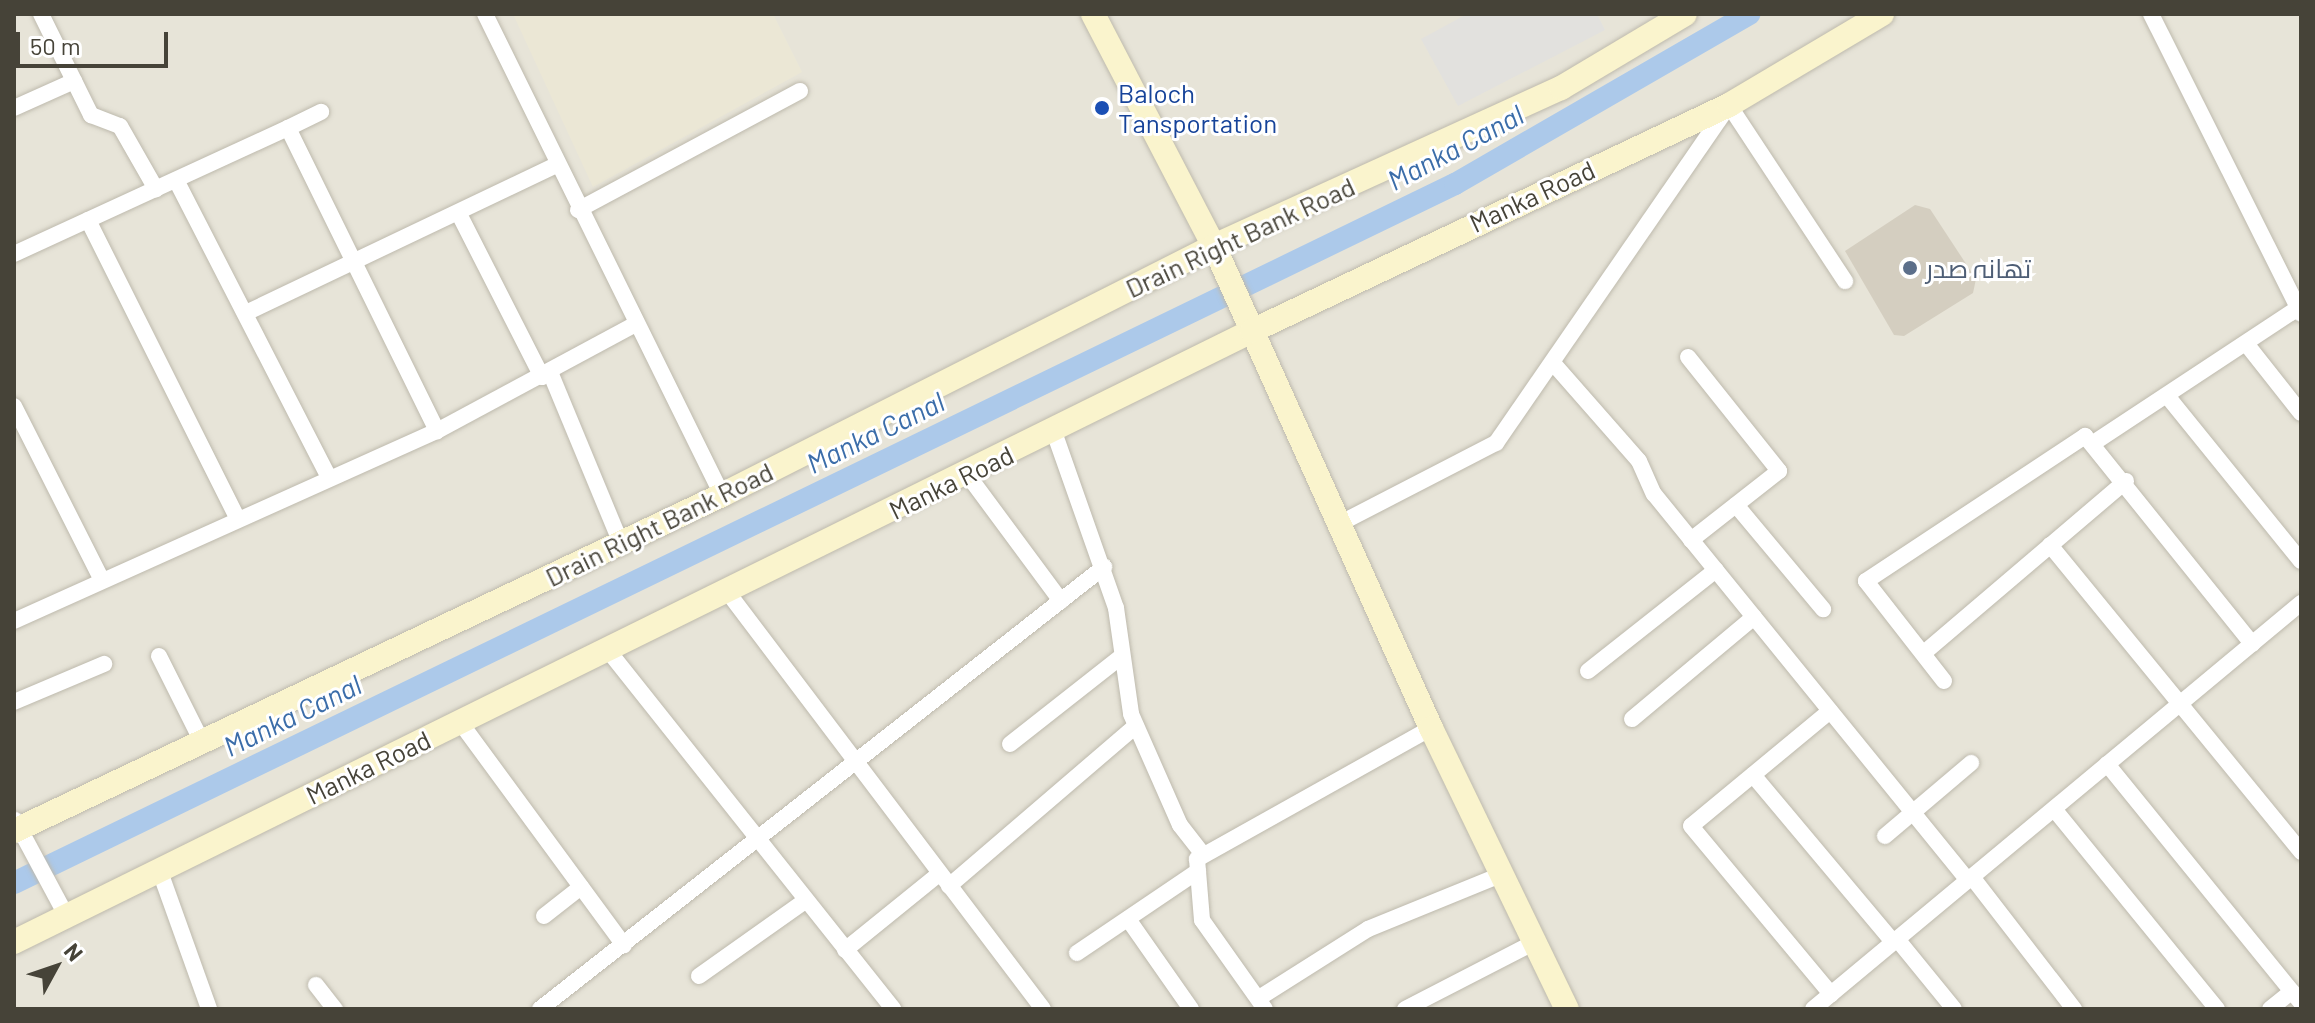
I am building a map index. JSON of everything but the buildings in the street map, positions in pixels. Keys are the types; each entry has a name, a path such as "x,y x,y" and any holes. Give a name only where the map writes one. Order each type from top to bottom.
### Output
{"main road":[{"path":"1093,14 1214,246 1337,525 1567,1009"},
{"name":"Drain Right Bank Road","path":"15,826 202,742 722,495 1214,246 1561,88 1685,14"},
{"name":"Manka Road","path":"14,942 726,590 1054,432 1252,331 1729,105 1882,14"}],"street":[{"path":"41,14 91,115 120,126 156,189"},
{"path":"485,14 634,325 722,495"},
{"path":"2095,442 2299,311 2151,14"},
{"path":"14,108 74,81"},
{"path":"578,210 800,91"},
{"path":"1337,525 1496,443 1729,105 1845,281"},
{"path":"14,254 321,112"},
{"path":"288,128 437,431"},
{"path":"248,312 353,260 459,214 556,165"},
{"path":"176,180 248,312 329,478"},
{"path":"459,214 546,374 621,543"},
{"path":"88,220 238,519"},
{"path":"14,621 437,431 634,325"},
{"path":"2248,346 2301,413"},
{"path":"1688,357 1779,471 1691,540"},
{"path":"1553,363 1639,461 1654,494 1970,878 2066,1006"},
{"path":"2168,397 2301,561"},
{"path":"14,406 102,580"},
{"path":"1054,432 1104,567 1136,726 1180,825 1202,853"},
{"path":"1944,681 1925,652 1866,581 2070,442 2085,436 2095,442 2252,644"},
{"path":"967,474 1061,601"},
{"path":"1925,652 2126,481"},
{"path":"1736,505 1823,609"},
{"path":"2050,545 2301,852"},
{"path":"540,1009 757,842 1104,567"},
{"path":"1588,671 1716,570"},
{"path":"726,590 1043,1009"},
{"path":"1813,1009 2300,604"},
{"path":"1632,719 1754,617"},
{"path":"607,649 845,950 883,1006"},
{"path":"159,656 202,742"},
{"path":"1010,744 1122,656"},
{"path":"14,702 104,664"},
{"path":"1830,711 1691,826 1831,994"},
{"path":"460,722 624,945"},
{"path":"845,950 944,880 1136,726"},
{"path":"1431,728 1202,853 1198,871 1202,920 1262,1004 1368,929 1503,874"},
{"path":"1885,836 1971,763"},
{"path":"2107,764 2296,997 2270,1009"},
{"path":"1753,775 1954,1009"},
{"path":"2054,809 2217,1009"},
{"path":"15,826 66,915"},
{"path":"159,869 209,1009"},
{"path":"1077,953 1198,871"},
{"path":"544,916 581,887"},
{"path":"699,976 805,901"},
{"path":"1128,919 1191,1009"},
{"path":"1405,1009 1535,942"},
{"path":"316,985 335,1009"}],"shaded area":[{"path":"14,14 2301,14 2301,1009 14,1009"},
{"path":"513,14 773,14 802,72 593,187"},
{"path":"1467,14 1597,14 1605,30 1458,106 1421,39"}],"waterway":[{"name":"Manka Canal","path":"14,883 1455,184 1750,14"}],"place":[{"name":"Baloch Tansportation","path":"1102,108"},
{"name":"تھانہ صدر","path":"1910,268"}]}
